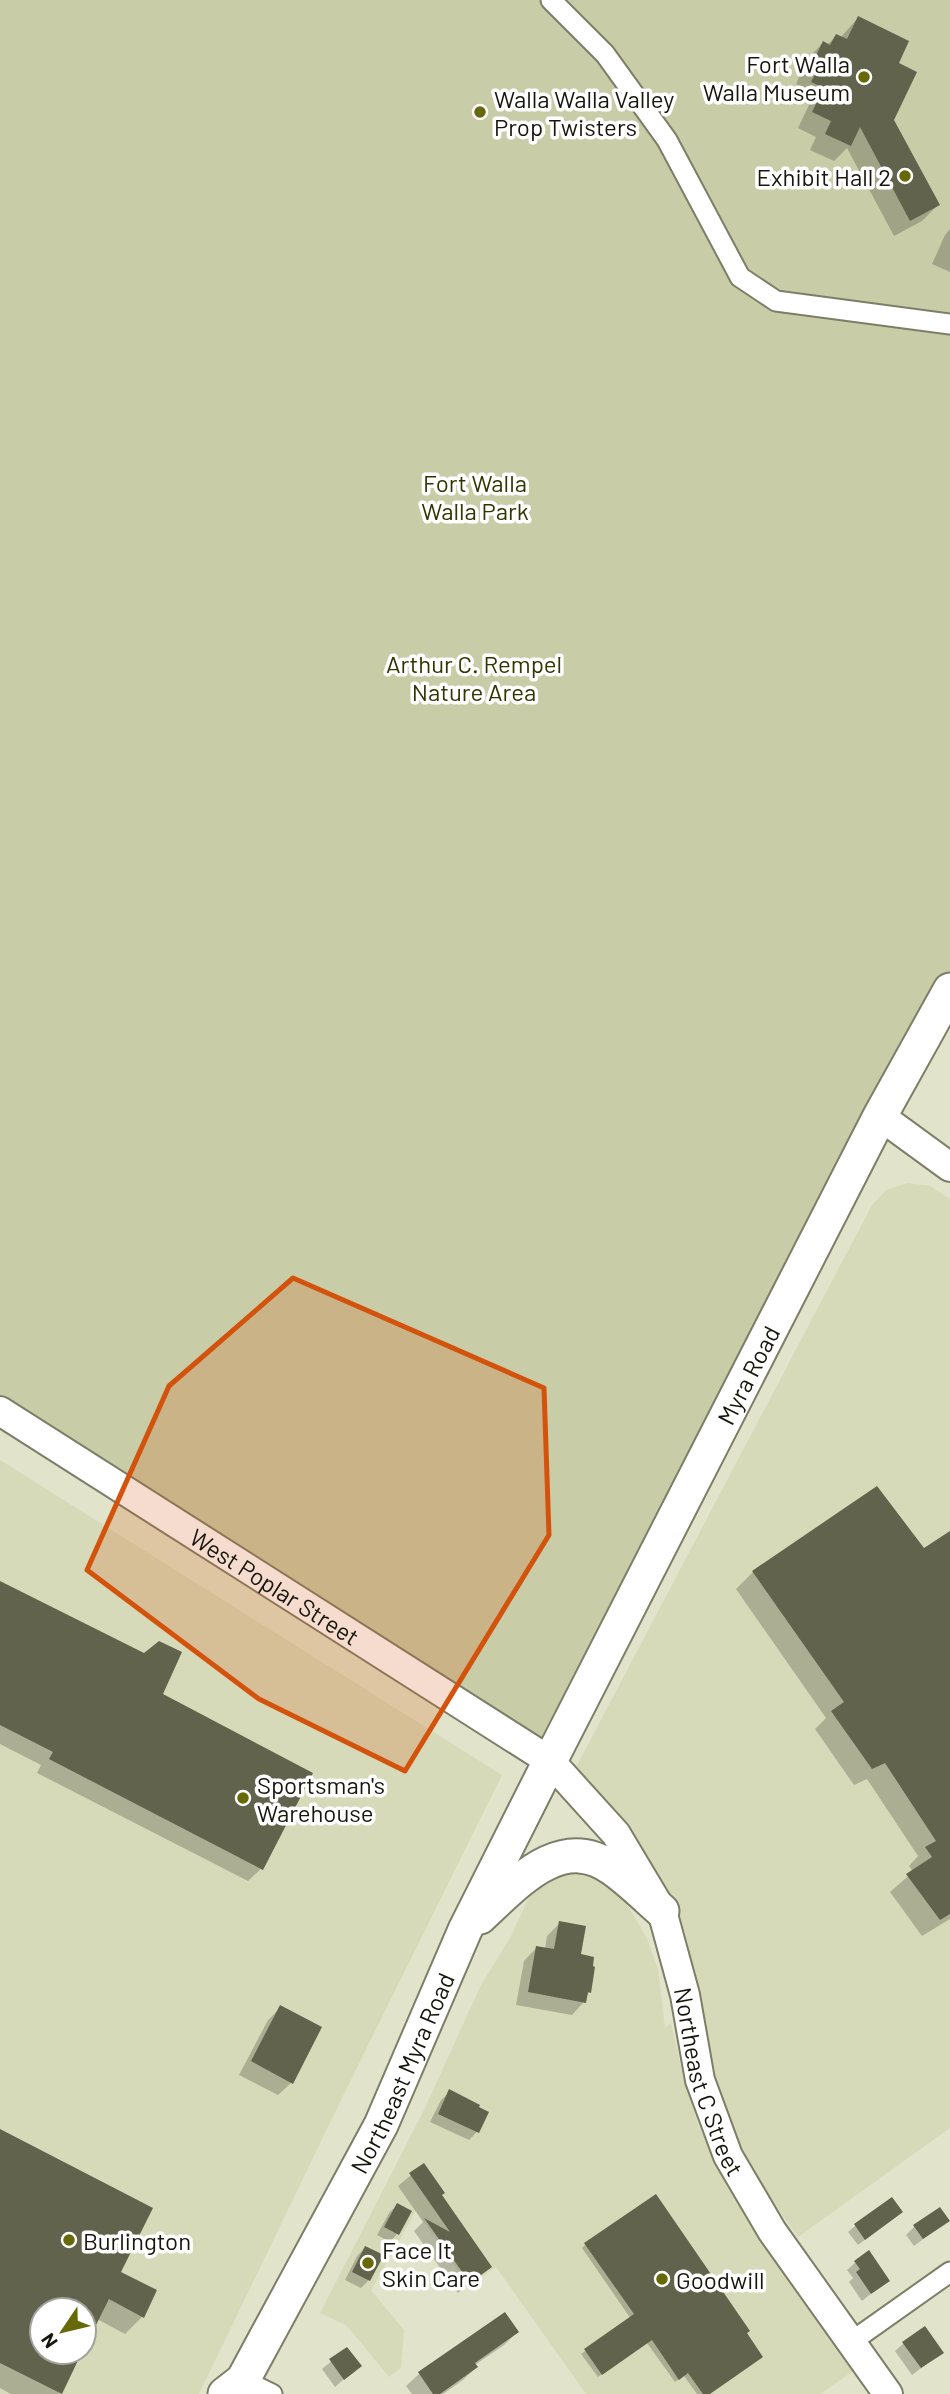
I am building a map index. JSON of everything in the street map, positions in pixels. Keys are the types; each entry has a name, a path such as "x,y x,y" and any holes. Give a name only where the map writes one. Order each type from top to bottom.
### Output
{"highway":[{"name":"Myra Road","path":"550,1761 880,1116 950,990"},
{"name":"Northeast Myra Road","path":"246,2390 381,2124 465,1930 550,1761"},
{"path":"465,1930 531,1870 559,1857 592,1857 612,1868 662,1912"}],"main road":[{"path":"880,1116 950,1167"},
{"name":"West Poplar Street","path":"0,1411 550,1761"},
{"name":"Northeast C Street","path":"550,1761 616,1834 662,1912 685,1995 700,2080 728,2156 772,2231 888,2394"}],"street":[{"path":"551,0 605,54 667,140 740,277 776,301 950,324"},
{"path":"851,2342 950,2272"}],"highlighted area":[{"path":"293,1278 544,1388 549,1535 405,1771 259,1699 87,1570 169,1386"}],"shaded area":[{"path":"908,1183 930,1186 950,1199 950,2128 798,2237 763,2188 737,2139 710,2063 673,1907 642,1846 617,1813 575,1769 872,1205 886,1190"},
{"path":"0,1460 502,1775 199,2394 0,2394"},
{"path":"568,1868 599,1876 625,1901 647,1938 658,1969 665,2028 671,2023 683,2077 699,2127 726,2182 754,2227 855,2370 820,2394 586,2394 496,2267 469,2286 416,2211 371,2290 404,2330 401,2368 389,2377 347,2326 320,2313 424,2110 481,1985 511,1936 529,1897 543,1881"}],"green space":[{"name":"Fort Walla Walla Park","path":"0,0 950,0 950,991 550,1761 0,1411"}],"building":[{"name":"Fort Walla Walla Museum","path":"858,16 909,41 899,63 917,72 894,120 940,205 910,221 860,127 851,146 825,134 831,121 812,112 824,88 811,82 817,71 810,68 823,41 830,45 836,34 847,39"},
{"path":"877,1486 924,1548 950,1531 950,1914 940,1920 906,1874 932,1857 925,1847 936,1841 885,1763 872,1769 831,1711 844,1702 752,1571"},
{"path":"0,1581 144,1653 159,1641 182,1652 163,1694 313,1773 263,1870 49,1759 53,1752 0,1725"},
{"path":"559,1921 586,1926 581,1954 594,1957 595,1967 591,1993 588,1992 586,2003 528,1992 536,1946 554,1949"},
{"path":"280,2005 322,2027 293,2084 251,2061"},
{"path":"449,2089 489,2112 479,2133 438,2114"},
{"name":"Burlington","path":"0,2129 153,2208 121,2272 157,2290 144,2318 109,2299 98,2321 98,2296 28,2296 28,2366 75,2366 62,2394 0,2363"},
{"path":"424,2163 445,2193 442,2195 492,2267 470,2283 424,2218 450,2232 409,2173"},
{"name":"Goodwill","path":"656,2194 750,2331 747,2333 763,2357 710,2394 703,2394 688,2373 679,2380 652,2340 602,2375 584,2349 634,2314 584,2243"},
{"path":"892,2197 903,2212 865,2240 854,2224"},
{"path":"397,2203 412,2211 399,2235 384,2227"},
{"path":"940,2207 950,2221 923,2239 913,2225"},
{"name":"Face It Skin Care","path":"365,2246 384,2255 370,2281 352,2272"},
{"path":"869,2250 890,2281 871,2294 856,2272 860,2269 854,2261"},
{"path":"505,2312 519,2332 475,2363 478,2367 440,2394 433,2394 418,2372"},
{"path":"925,2326 944,2353 921,2368 902,2342"},
{"path":"347,2347 362,2366 344,2380 329,2359"}],"place":[{"name":"Fort Walla Walla Museum","path":"864,77"},
{"name":"Walla Walla Valley Prop Twisters","path":"480,112"},
{"name":"Exhibit Hall 2","path":"905,176"},
{"name":"Sportsman's Warehouse","path":"243,1798"},
{"name":"Burlington","path":"69,2240"},
{"name":"Face It Skin Care","path":"368,2263"},
{"name":"Goodwill","path":"662,2279"}],"park label":[{"name":"Arthur C. Rempel Nature Area","path":"474,677"}]}
